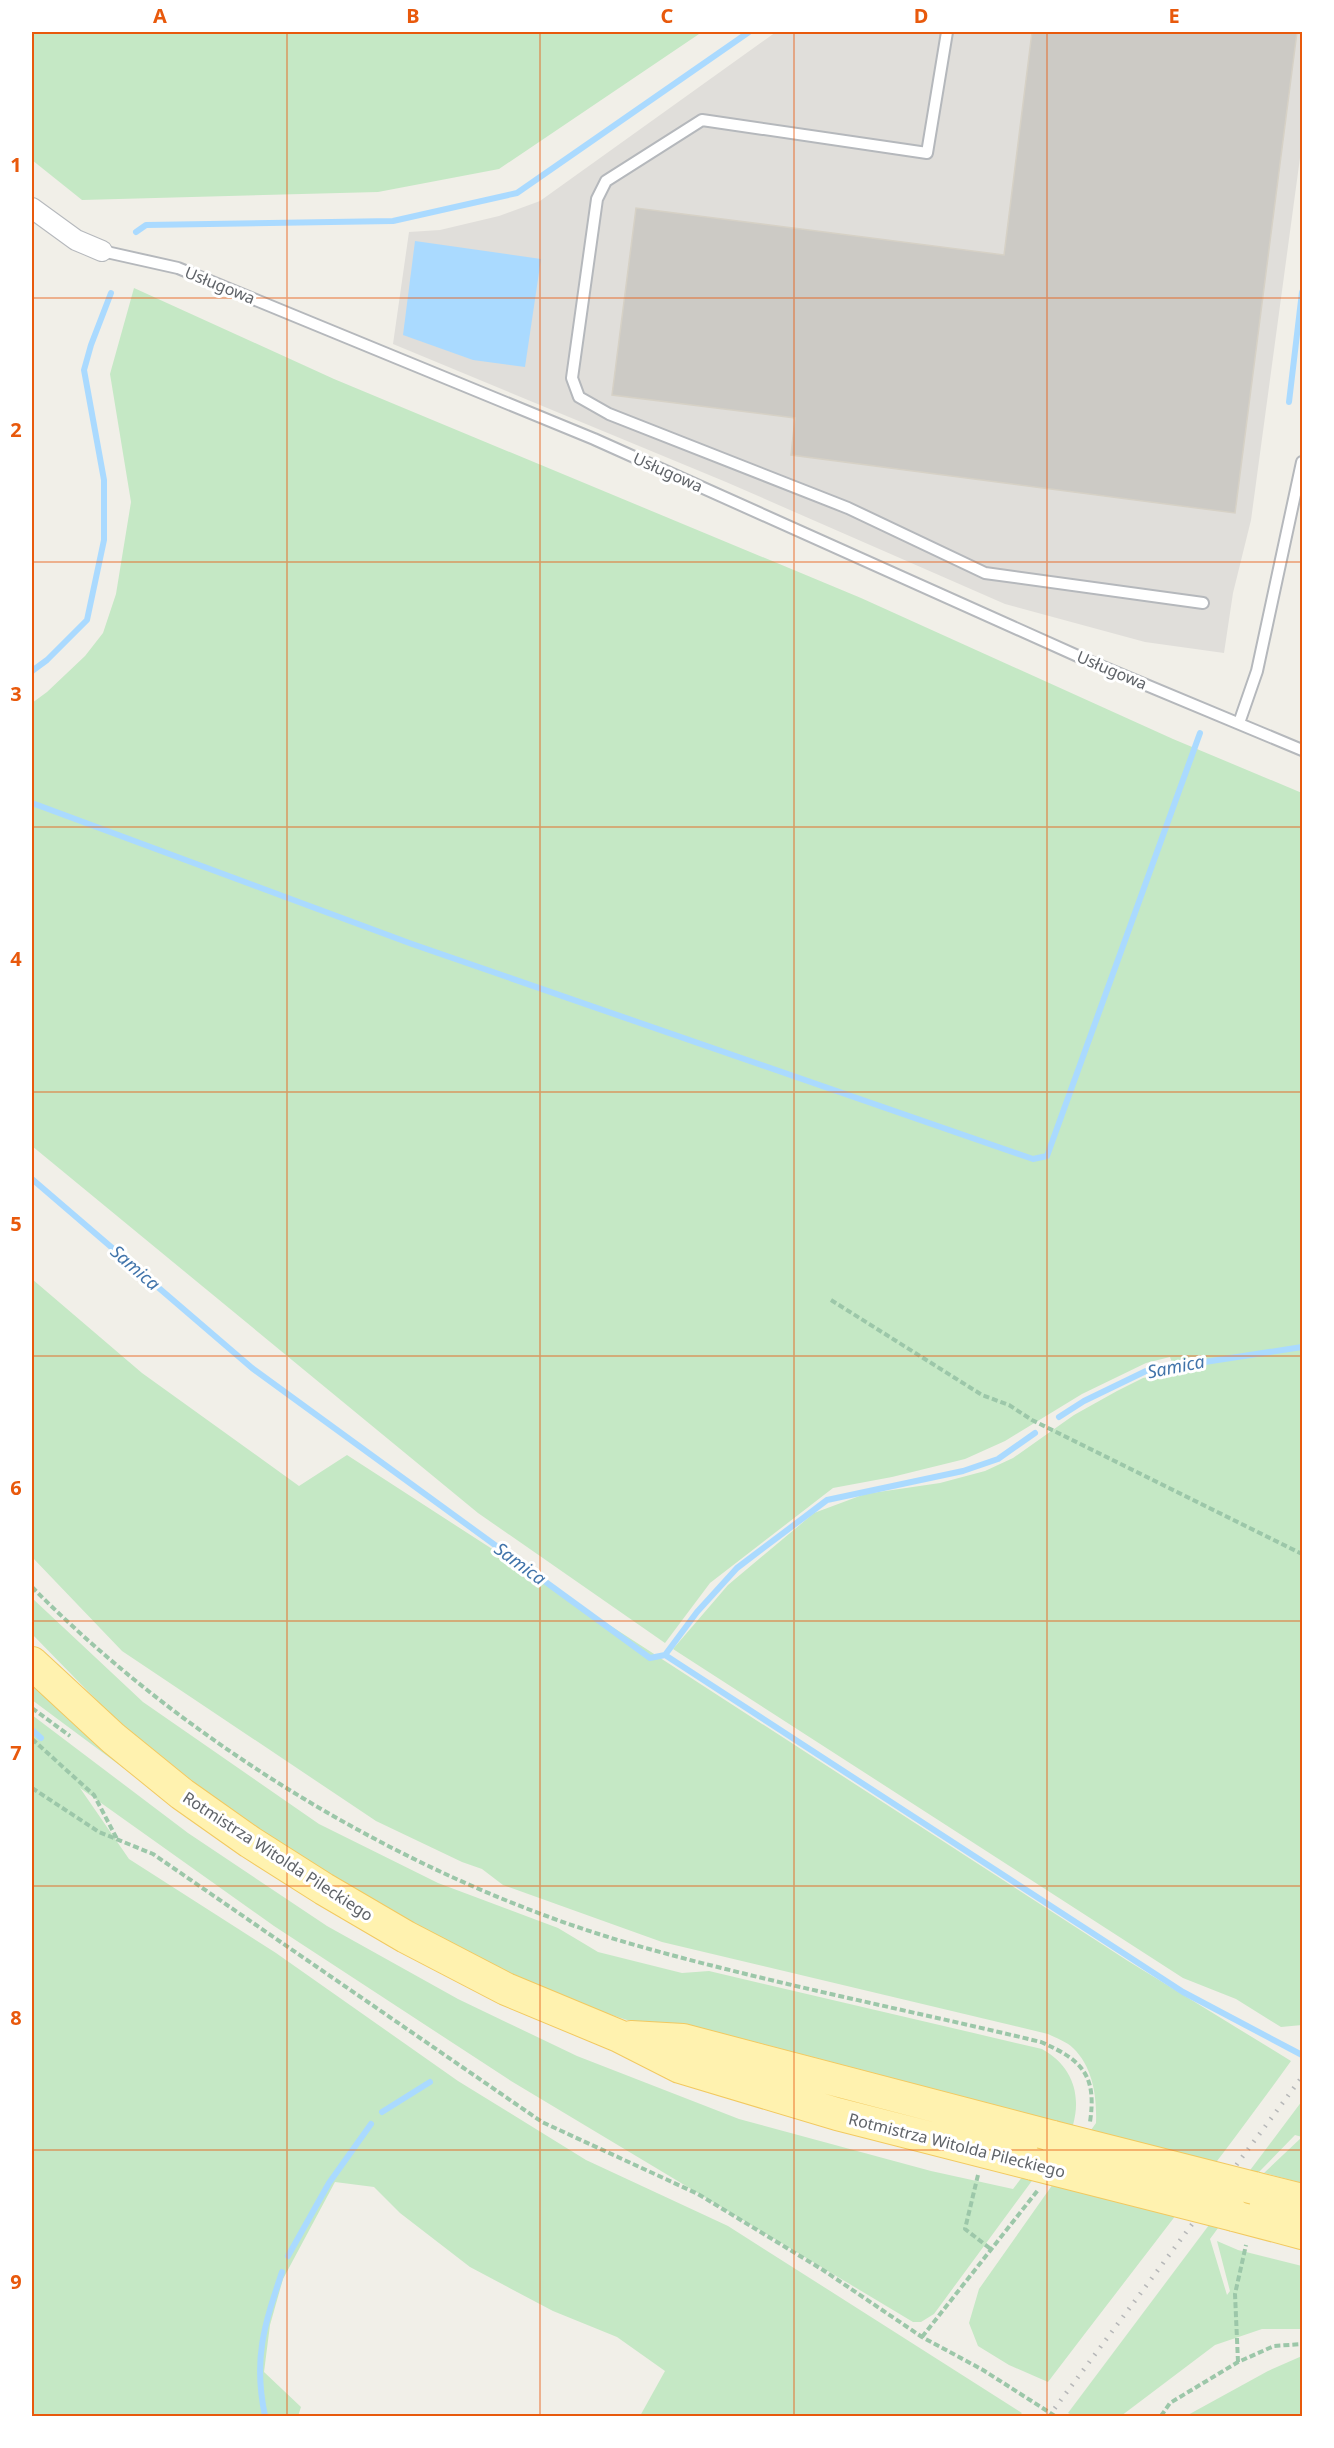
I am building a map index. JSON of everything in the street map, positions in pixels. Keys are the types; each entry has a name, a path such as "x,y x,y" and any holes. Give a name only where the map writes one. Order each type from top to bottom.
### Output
{"main road":[{"name":"Rotmistrza Witolda Pileckiego","path":"32,1663 113,1738 182,1794 324,1889 406,1937 506,1989 619,2036 680,2067 1038,2173 1234,2215 1302,2233"},
{"name":"Rotmistrza Witolda Pileckiego","path":"619,2036 683,2040 1068,2134 1302,2200"}],"street":[{"name":"Usługowa","path":"32,208 75,240 102,251"}],"lane":[{"path":"947,32 927,153 702,120 606,181 597,199 572,378 579,397 609,414 848,508 985,573 1203,603"},
{"name":"Usługowa","path":"102,251 178,268 594,439 1091,662 1302,750"},
{"path":"1239,723 1257,671 1302,462"}],"path":[{"path":"831,1300 982,1395 1009,1405 1032,1420 1302,1554"},
{"path":"32,1587 128,1676 261,1772 336,1817 435,1868 543,1914 627,1942 1041,2042 1063,2052 1084,2068 1091,2085 1090,2123 1068,2134"},
{"path":"32,1739 94,1795 117,1839"},
{"path":"32,1788 99,1832 153,1854 542,2122 698,2194 824,2270 922,2337 983,2370 1055,2416"},
{"path":"922,2337 992,2250 1038,2173"},
{"path":"978,2174 965,2229 992,2250"},
{"path":"1238,2362 1235,2294 1246,2245"},
{"path":"1161,2416 1170,2403 1238,2362 1274,2346 1302,2344"}],"shaded area":[{"path":"776,32 1302,32 1302,143 1251,520 1233,593 1224,653 1145,642 1005,604 726,482 393,344 409,232 440,230 499,216 540,201"}],"green space":[{"path":"32,32 702,32 499,169 378,192 82,200 32,160"},
{"path":"134,288 334,379 861,598 1173,739 1302,793 1302,2025 1281,2027 1236,1999 1183,1978 673,1649 728,1585 814,1513 865,1494 940,1483 985,1471 1013,1458 1074,1415 1117,1391 1143,1378 1175,1371 1170,1357 1146,1363 1082,1394 1005,1441 965,1459 892,1477 833,1488 710,1583 665,1643 478,1513 32,1146 32,703 85,656 103,633 116,594 131,502 110,374"},
{"path":"32,1279 142,1373 299,1486 347,1455 1128,1961 1291,2061 1048,2382 1009,2365 978,2346 969,2323 979,2289 1096,2123 1096,2103 1089,2073 1073,2048 1048,2034 662,1942 503,1885 482,1869 462,1862 376,1821 122,1651 32,1557"},
{"path":"32,1598 143,1702 319,1824 438,1883 558,1928 598,1952 682,1973 709,1971 1042,2049 1052,2056 1060,2063 1072,2081 1076,2102 1073,2125 934,2314 921,2322 913,2322 511,2081 274,1926 80,1788 129,1859 276,1953 458,2081 586,2160 728,2226 1022,2413 1019,2416 640,2416 665,2371 617,2337 553,2311 470,2267 400,2213 374,2187 335,2182 283,2279 270,2325 264,2372 301,2407 298,2416 32,2416 32,1715 188,1833 327,1926 458,1999 577,2056 739,2119 931,2171 1013,2189 1064,2123 740,2038 627,2020 539,1991 423,1933 239,1818 114,1718 32,1634"},
{"path":"32,1678 149,1787 32,1700"},
{"path":"1302,2101 1302,2137 1295,2135 1259,2172 1210,2239 1227,2295 1230,2291 1217,2241 1238,2250 1302,2266 1302,2329 1262,2329 1215,2345 1121,2416 1074,2416 1068,2413"},
{"path":"1302,2137 1302,2183 1264,2173"},
{"path":"1302,2356 1302,2416 1186,2416 1268,2371"}],"water":[{"path":"415,241 541,259 525,367 473,360 403,335"}],"building":[{"path":"1032,32 1297,32 1235,513 791,455 795,418 612,395 636,208 1004,255"}],"waterway":[{"path":"136,232 146,225 393,221 517,193 749,32"},
{"path":"1289,402 1302,292"},
{"path":"32,671 47,660 87,620 104,540 104,480 84,370 111,293"},
{"path":"32,803 412,944 1033,1159 1047,1156 1200,733"},
{"name":"Samica","path":"32,1179 252,1368 650,1658 665,1655 697,1612 737,1568 827,1500 963,1471 998,1459 1035,1433"},
{"name":"Samica","path":"1059,1417 1084,1401 1146,1371 1302,1347"},
{"path":"665,1655 1183,1992 1302,2055"},
{"path":"32,1730 41,1738"},
{"path":"382,2112 430,2082"},
{"path":"288,2256 329,2183 371,2124"},
{"path":"265,2416 260,2377 262,2343 282,2272"}],"railway":[{"path":"1049,2416 1302,2077"}]}
